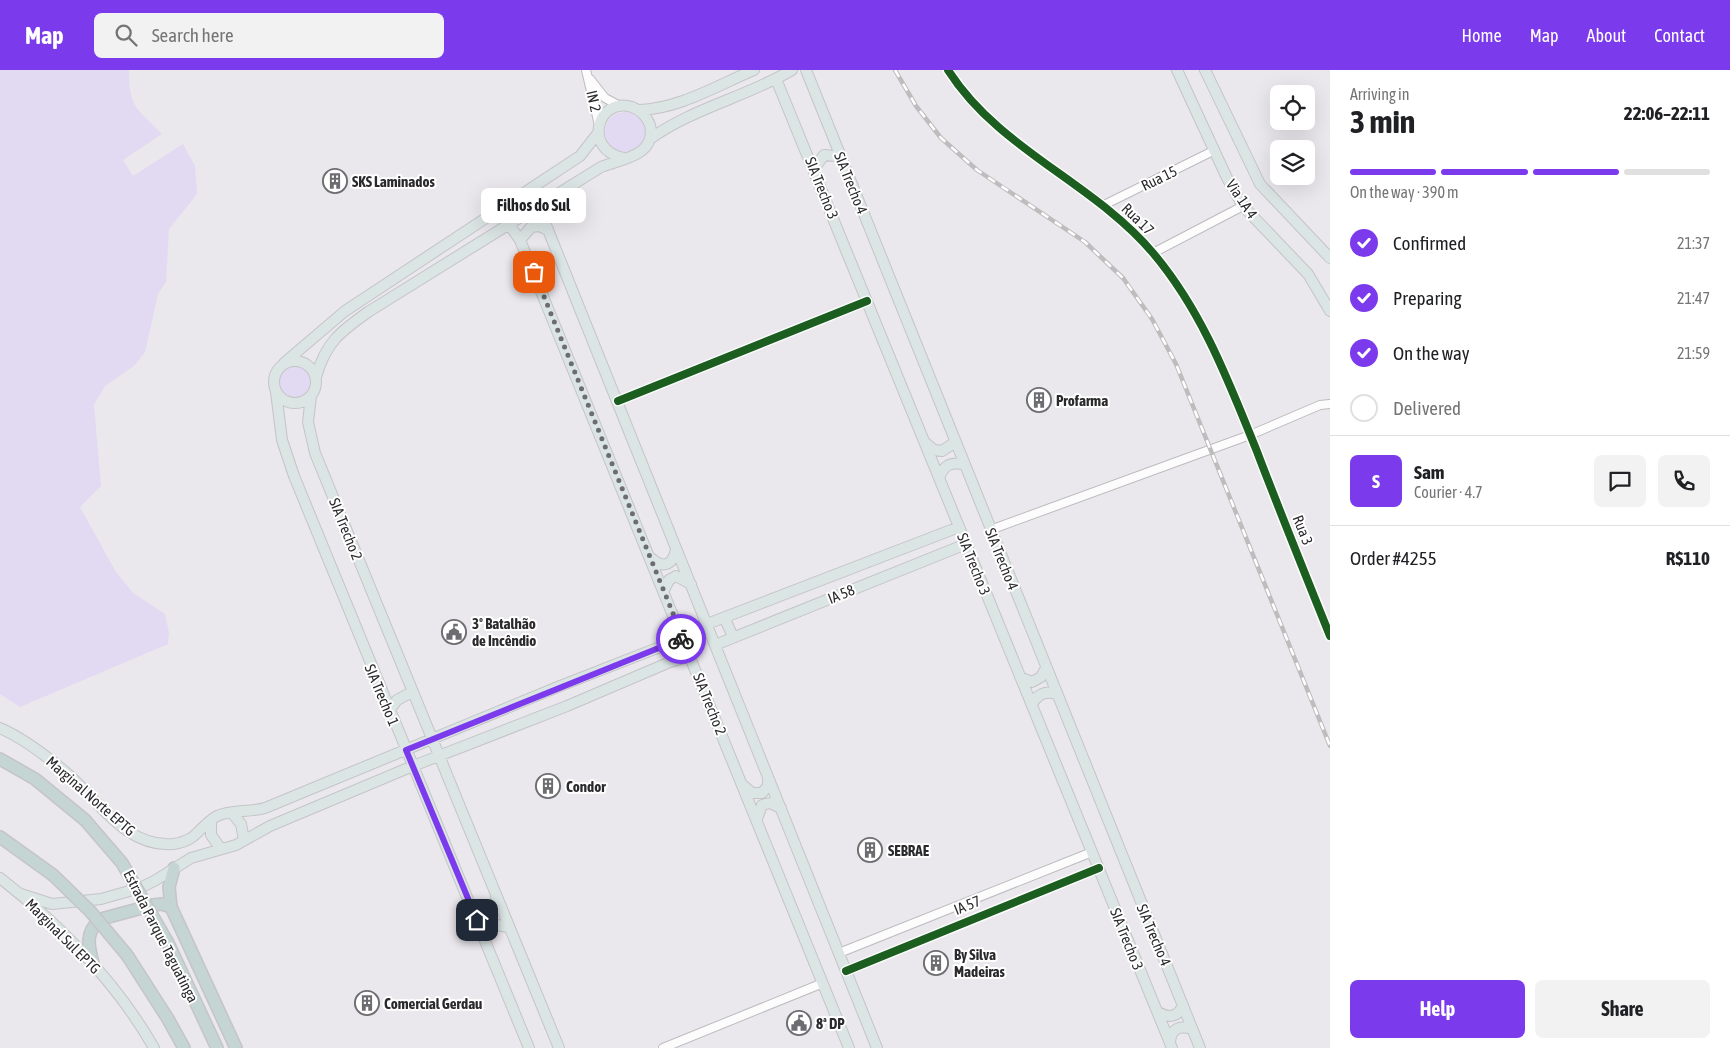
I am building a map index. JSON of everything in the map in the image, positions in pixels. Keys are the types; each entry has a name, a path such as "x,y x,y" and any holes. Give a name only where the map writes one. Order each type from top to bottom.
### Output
{"highway":[{"name":"Estrada Parque Taguatinga","path":"0,759 51,790 85,820 122,863 168,943 216,1048"},
{"name":"Estrada Parque Taguatinga","path":"0,836 53,874 90,911 127,955 168,1019 184,1048"},
{"path":"174,868 168,887 171,907 236,1048"},
{"path":"93,963 88,945 89,936 101,919 153,905 162,904 171,907"}],"main road":[{"path":"284,363 290,360 304,362 314,370 317,384 311,396 300,403 286,401 276,392 274,379 279,367 345,311 580,156 599,129 607,112 620,106 630,106 639,110 656,110 754,70"},
{"path":"316,377 326,348 337,335 368,312 601,166 640,154 650,139 684,118 776,79 792,70"},
{"name":"SIA Trecho 4","path":"806,70 954,443 1200,1048"},
{"name":"Via 1A 4","path":"1177,70 1214,150 1243,206 1308,274 1330,311"},
{"name":"Via 1A 4","path":"1205,70 1260,184 1330,258"},
{"name":"SIA Trecho 3","path":"776,79 1171,1045"},
{"path":"639,110 649,123 650,139"},
{"path":"599,129 600,140 608,153 623,158"},
{"path":"814,169 824,155 836,156 842,159"},
{"path":"538,205 877,1048"},
{"name":"SIA Trecho 2","path":"508,223 520,240 849,1048"},
{"path":"520,240 530,227 539,226 548,230"},
{"name":"SIA Trecho 1","path":"276,392 282,440 294,476 389,712 529,1048"},
{"name":"SIA Trecho 2","path":"311,396 308,422 315,453 558,1048"},
{"path":"926,444 937,451 947,449 954,443"},
{"path":"939,478 942,469 947,465 953,463 963,464"},
{"name":"IA 58","path":"707,624 725,619 959,527"},
{"name":"IA 58","path":"716,645 966,544"},
{"path":"651,558 661,565 668,564 675,558 676,547"},
{"path":"841,574 849,591"},
{"path":"664,590 669,580 676,576 685,579 692,585"},
{"path":"725,619 733,638"},
{"path":"222,849 211,835 211,820 221,814 251,812 265,808 683,638"},
{"path":"21,894 52,904 101,899 140,888 191,858 222,849 412,766 670,662 691,656"},
{"path":"1020,677 1032,682 1041,677 1046,668"},
{"path":"389,712 398,700 412,692"},
{"path":"1032,704 1035,698 1044,693 1056,694"},
{"name":"Marginal Norte EPTG","path":"0,728 46,756 70,776 117,823 150,843 175,844 196,836 211,820"},
{"path":"743,785 752,793 762,793 768,786 768,777"},
{"path":"757,819 762,805 770,803 780,808"},
{"path":"232,813 242,824 244,840"},
{"name":"Marginal Sul EPTG","path":"0,878 21,894 93,963 154,1048"},
{"path":"472,908 486,911 494,906 496,897"},
{"path":"484,938 486,933 497,925 508,928"},
{"path":"1158,1012 1164,1016 1175,1015 1181,1010 1183,1005"},
{"path":"1171,1045 1171,1034 1176,1028 1192,1029"}],"street":[{"name":"Rua 17","path":"948,70 976,105 1029,154 1104,205 1153,253 1188,300 1208,335 1250,435"},
{"name":"IN 2","path":"587,74 605,98 620,106"},
{"name":"IN 2","path":"587,74 599,129"},
{"name":"Rua 15","path":"1104,205 1214,150"},
{"path":"1153,253 1243,206"},
{"path":"618,401 867,301"},
{"path":"1320,405 1330,396"},
{"path":"990,530 1250,435 1320,405 1330,404"},
{"name":"Rua 3","path":"1250,435 1330,636"},
{"name":"IA 57","path":"839,953 1092,852"},
{"name":"IA 57","path":"846,971 1099,868"},
{"path":"1028,878 1033,894"},
{"path":"896,931 902,948"},
{"path":"664,1048 823,983"}],"shaded area":[{"path":"0,70 129,70 129,83 136,107 162,134 123,160 133,176 183,144 195,166 197,194 169,229 166,282 158,294 145,352 134,366 105,386 94,405 101,486 80,507 116,572 133,593 165,614 169,633 168,644 20,707 0,694"},
{"path":"625,112 639,118 645,132 639,146 625,152 611,146 605,132 611,118"},
{"path":"295,366 301,367 306,371 310,376 310,388 306,393 301,397 295,398 289,397 284,393 280,388 279,382 280,376 284,371 289,367"}],"railway":[{"path":"895,70 916,106 941,138 977,170 1085,242 1123,278 1152,319 1176,364 1330,746"}],"cycle path":[{"path":"948,70 969,98 993,122 1129,228 1153,253 1186,298 1224,372 1330,636"},
{"path":"618,401 867,301"},
{"path":"846,971 1099,868"}],"way so far":[{"path":"534,272 683,638 681,639"}],"place":[{"name":"SKS Laminados","path":"335,181"},
{"name":"Filhos do Sul","path":"534,272"},
{"name":"Profarma","path":"1039,400"},
{"name":"3º Batalhão de Incêndio","path":"454,632"},
{"name":"Condor","path":"548,786"},
{"name":"SEBRAE","path":"870,850"},
{"name":"By Silva Madeiras","path":"936,963"},
{"name":"Comercial Gerdau","path":"367,1003"},
{"name":"8ª DP","path":"799,1023"}],"route":[{"path":"477,920 406,750 560,686 591,676 681,639"}]}
